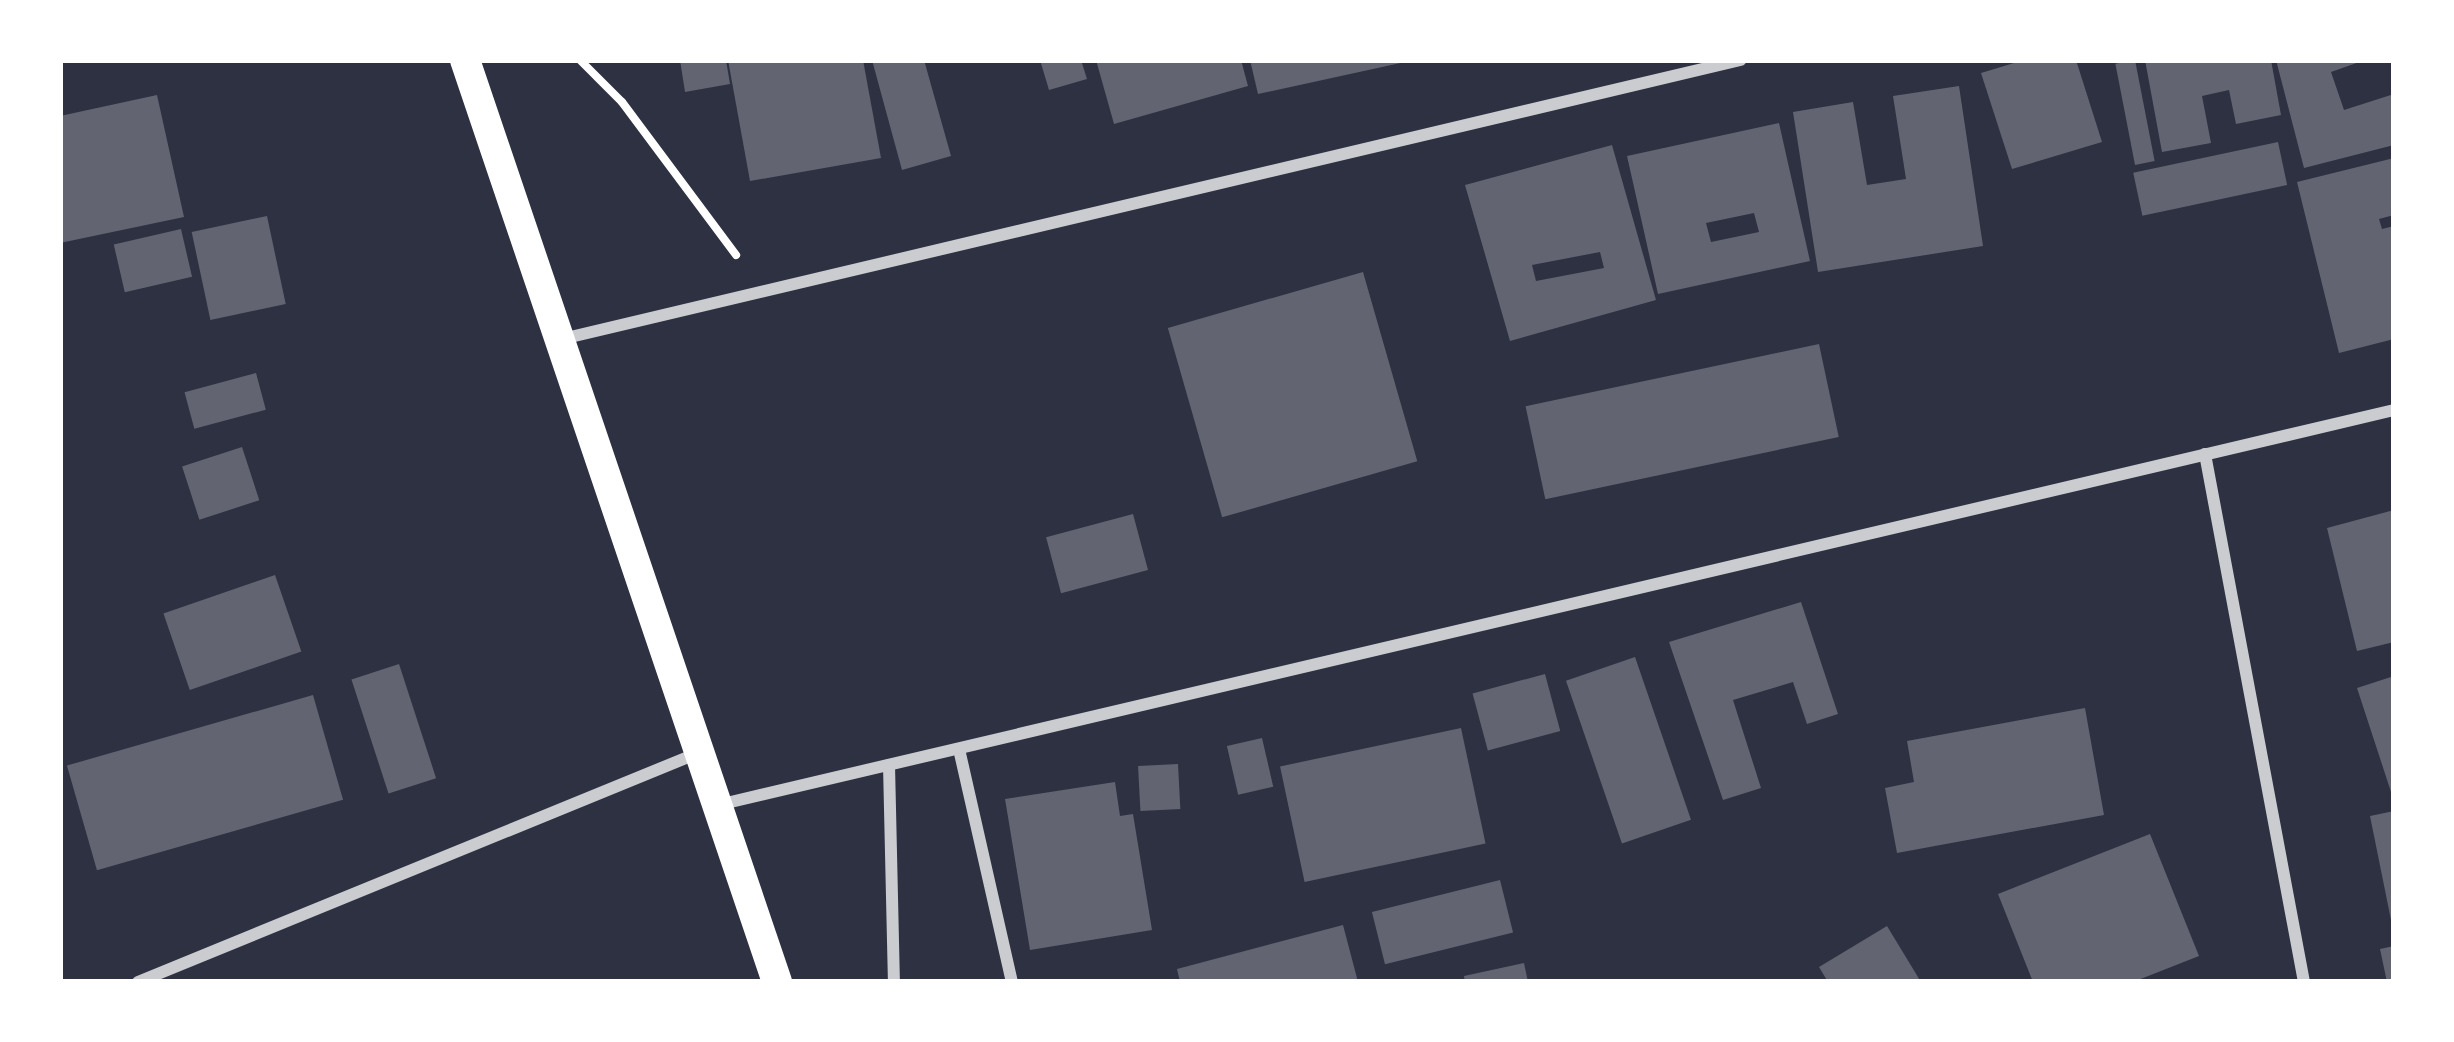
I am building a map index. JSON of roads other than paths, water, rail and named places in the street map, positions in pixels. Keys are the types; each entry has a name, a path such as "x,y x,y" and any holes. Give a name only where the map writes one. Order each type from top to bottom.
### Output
{"main road":[{"path":"465,60 555,341 777,982"}],"street":[{"path":"555,341 1740,60"},
{"path":"717,805 2394,410"},
{"path":"2205,454 2304,982"},
{"path":"959,749 1012,982"},
{"path":"138,982 699,752"},
{"path":"889,765 894,982"}]}
